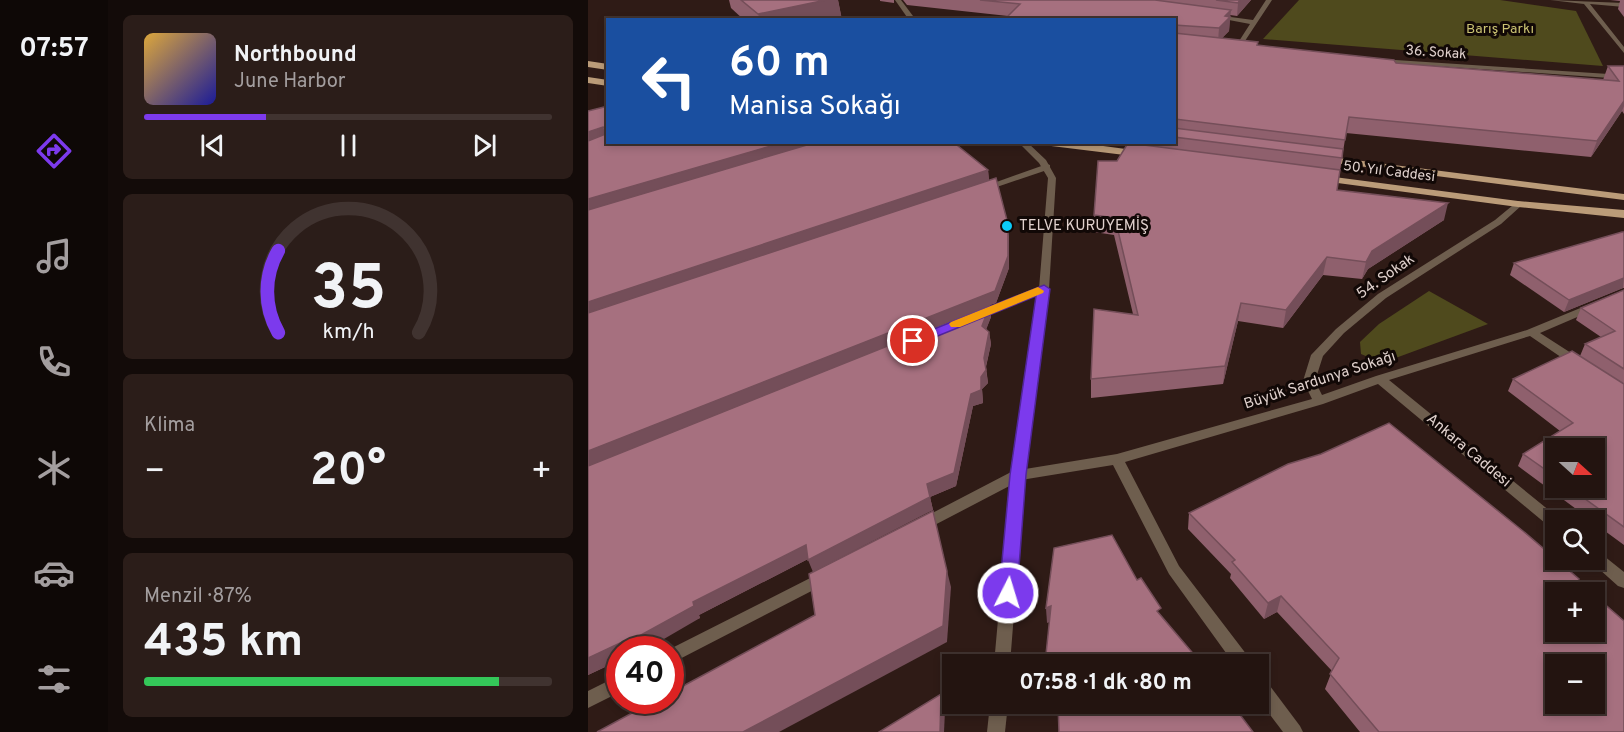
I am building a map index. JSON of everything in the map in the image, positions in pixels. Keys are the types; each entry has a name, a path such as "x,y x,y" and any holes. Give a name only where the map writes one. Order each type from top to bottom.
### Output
{"main road":[{"path":"588,64 606,67"},
{"path":"588,80 606,83"},
{"path":"1058,144 1150,156"},
{"name":"50. Yıl Caddesi","path":"1314,158 1624,197"},
{"name":"50. Yıl Caddesi","path":"1304,176 1518,204 1624,214"}],"street":[{"path":"898,0 912,18"},
{"path":"1237,49 1269,0"},
{"path":"1553,0 1624,5"},
{"path":"1586,3 1624,51"},
{"path":"1207,16 1253,22"},
{"path":"1227,48 1248,50"},
{"name":"36. Sokak","path":"1375,60 1624,77"},
{"path":"1003,654 1018,475 1044,289 1052,178 1047,167 1024,144"},
{"path":"968,194 1047,167"},
{"name":"54. Sokak","path":"1319,401 1308,381 1317,355 1340,331 1382,296 1498,222 1518,204"},
{"path":"966,320 1044,289"},
{"name":"Büyük Sardunya Sokağı","path":"913,530 1018,475 1117,459 1319,401 1380,379 1532,332 1624,293"},
{"path":"1532,332 1587,369"},
{"name":"Ankara Caddesi","path":"1380,379 1545,515"},
{"path":"1117,459 1174,570 1237,654"},
{"path":"1605,565 1624,581"},
{"path":"684,650 839,568"},
{"path":"588,700 606,690"},
{"path":"1269,699 1294,732"},
{"path":"996,732 998,714"}],"green space":[{"name":"Barış Parkı","path":"1299,0 1500,0 1576,11 1603,66 1263,39"},
{"path":"1429,291 1488,324 1382,363 1361,354 1360,342 1379,324"}],"building":[{"path":"741,0 826,0 758,14"},
{"path":"980,0 1155,0 1231,10 1225,16 1230,17 1219,28 1176,25 1176,18 1006,18 1020,4"},
{"path":"1216,0 1240,0 1238,3"},
{"path":"1176,33 1258,42 1257,45 1394,60 1396,63 1619,81 1608,66 1624,66 1624,101 1597,141 1349,117 1345,140 1176,119"},
{"path":"606,106 606,128 588,132 588,111"},
{"path":"1176,128 1343,149 1342,158 1176,137"},
{"path":"606,134 606,144 778,144 588,199 588,141"},
{"path":"810,144 956,144 988,170 588,302 588,210"},
{"path":"1127,144 1136,144 1340,170 1337,190 1448,203 1372,251 1366,262 1327,257 1286,310 1241,303 1225,366 1091,379 1094,309 1138,315 1115,218 1094,215 1098,161 1117,161"},
{"path":"996,178 1008,224 1008,256 995,291 588,451 588,313"},
{"path":"1624,232 1624,278 1569,300 1514,263"},
{"path":"1624,290 1624,369 1585,344 1615,331 1581,308"},
{"path":"990,305 982,326 989,332 984,358 986,370 981,377 981,390 971,394 954,473 927,484 930,497 808,560 806,545 693,602 694,606 639,636 606,636 606,650 588,658 588,466"},
{"path":"1572,351 1624,384 1624,527 1605,513 1605,510 1600,510 1584,498 1605,498 1605,438 1549,438 1573,423 1513,379"},
{"path":"1389,423 1545,550 1545,570 1568,570 1579,579 1579,582 1545,582 1545,642 1605,642 1605,605 1624,621 1624,732 1379,732 1330,674 1339,658 1281,596 1268,603 1232,562 1235,560 1189,513 1288,464 1321,454"},
{"path":"1545,440 1545,469 1523,454"},
{"path":"933,511 947,571 943,626 743,732 597,732 630,714 684,714 684,685 815,615 809,574"},
{"path":"1112,535 1137,580 1141,578 1161,608 1157,611 1194,654 1046,654 1051,606 1046,608 1054,548"},
{"path":"941,694 940,732 879,732"},
{"path":"1058,714 1240,714 1253,732 1059,732"}],"slow traffic":[{"path":"955,324 1038,291"}],"place":[{"name":"TELVE KURUYEMİŞ","path":"1007,226"}],"route":[{"path":"913,341 1044,289 1018,475 1008,593"}]}
